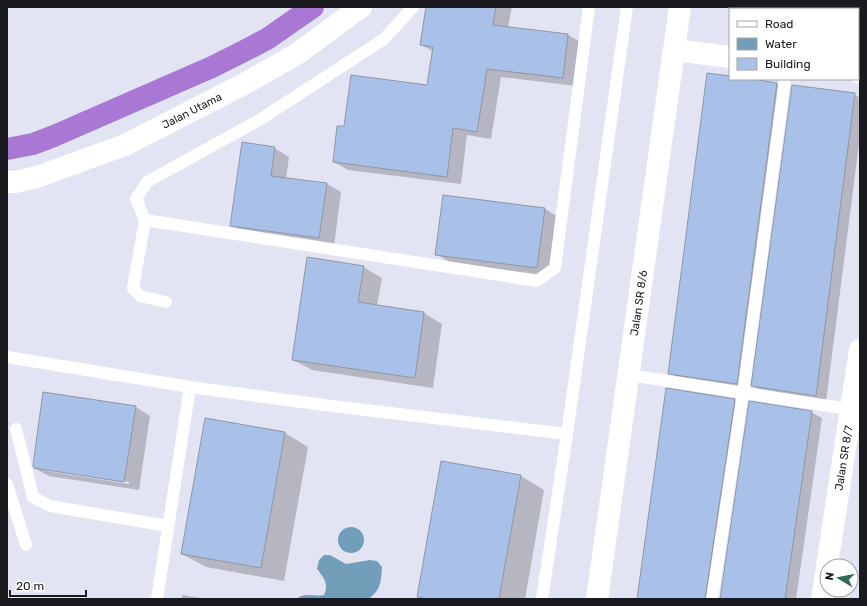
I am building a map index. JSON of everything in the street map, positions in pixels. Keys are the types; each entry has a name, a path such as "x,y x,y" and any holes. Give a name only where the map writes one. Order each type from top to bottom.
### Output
{"highway":[{"path":"7,149 34,144 47,139 212,67 267,39 313,7"}],"street":[{"name":"Jalan Utama","path":"7,182 15,182 37,177 125,145 244,84 297,54 361,7"},
{"name":"Jalan SR 8/6","path":"597,599 680,7"},
{"path":"675,50 729,57"},
{"name":"Jalan SR 8/7","path":"829,558 856,410 860,350"}],"lane":[{"path":"166,302 140,296 133,288 145,220 136,198 147,182 261,119 384,39 413,7"},
{"path":"145,220 537,281 554,268 590,7"},
{"path":"542,599 567,434 627,7"},
{"path":"712,599 743,392 785,80"},
{"path":"7,357 190,387 324,405 567,434"},
{"path":"629,375 856,410"},
{"path":"157,599 190,387"},
{"path":"16,429 33,497 50,506 168,526"},
{"path":"7,484 26,545"}],"water":[{"path":"351,527 360,531 364,540 360,549 351,553 342,549 338,540 342,531"},
{"path":"324,555 330,555 346,564 370,560 377,561 382,567 381,581 376,593 368,599 297,599 306,595 324,595 326,584 324,578 317,569 319,560"}],"building":[{"path":"426,7 496,7 493,25 568,34 563,78 487,69 477,132 453,128 447,177 333,162 337,126 344,126 351,75 427,85 433,47 420,45"},
{"path":"707,73 729,76 729,80 758,80 777,83 737,384 668,374"},
{"path":"792,85 855,93 816,396 751,386"},
{"path":"242,142 275,147 271,176 327,183 319,238 230,226"},
{"path":"443,195 545,208 537,268 435,255"},
{"path":"307,257 364,266 358,302 424,312 415,378 292,360"},
{"path":"666,388 735,399 705,599 637,599"},
{"path":"43,392 136,406 124,482 34,468 33,465"},
{"path":"749,401 812,411 785,599 720,599"},
{"path":"205,418 285,432 261,568 181,554"},
{"path":"441,461 521,475 499,599 428,599 417,597"}]}
